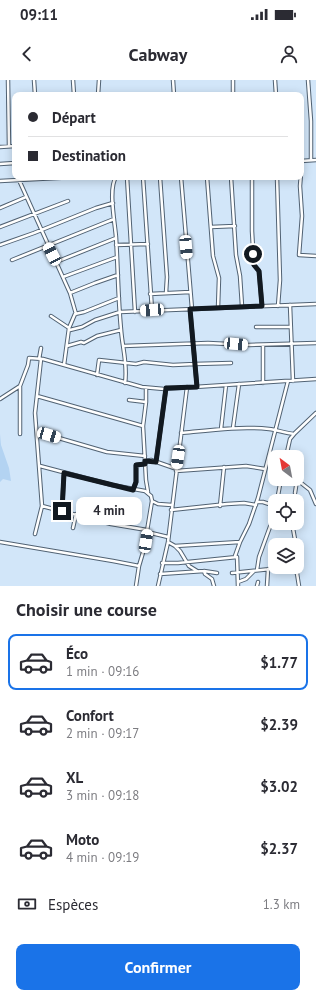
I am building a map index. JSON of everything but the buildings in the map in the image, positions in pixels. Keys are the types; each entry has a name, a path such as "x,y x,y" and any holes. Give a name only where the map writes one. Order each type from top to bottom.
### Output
{"street":[{"path":"0,147 9,146 8,80"},
{"path":"34,80 35,92"},
{"path":"73,80 74,92"},
{"path":"98,80 98,92"},
{"path":"173,80 174,92"},
{"path":"233,80 233,92"},
{"path":"275,80 276,92"},
{"path":"308,80 311,121 311,160"},
{"path":"304,161 316,160"},
{"path":"0,164 12,163"},
{"path":"0,181 19,180 33,214 70,293 76,314"},
{"path":"115,180 113,185 113,203 121,330 126,375 125,383"},
{"path":"127,180 135,312"},
{"path":"143,180 152,310"},
{"path":"160,180 167,277 166,293"},
{"path":"181,180 197,387"},
{"path":"207,180 213,256 219,278 218,308"},
{"path":"231,180 236,255 240,276 242,306"},
{"path":"252,180 254,265 259,271 262,306"},
{"path":"277,180 280,280 278,306"},
{"path":"300,180 302,216 299,255 316,256"},
{"path":"0,208 26,197"},
{"path":"0,227 68,201"},
{"path":"0,245 96,208 113,203"},
{"path":"12,260 114,219"},
{"path":"211,227 235,226"},
{"path":"56,262 116,238"},
{"path":"116,245 148,244"},
{"path":"63,277 117,257"},
{"path":"70,293 118,275"},
{"path":"150,294 190,292"},
{"path":"64,365 72,318 75,314 119,298"},
{"path":"51,316 70,329 82,327 95,320 120,312 316,304"},
{"path":"290,305 293,381"},
{"path":"256,327 291,327"},
{"path":"67,346 81,342 84,343 97,336 121,330"},
{"path":"123,346 193,343 263,345 316,343"},
{"path":"263,345 263,383"},
{"path":"35,534 42,506 38,432 35,413 41,348"},
{"path":"20,434 20,386 30,358 64,365 146,388 197,387 316,379"},
{"path":"98,374 99,360 136,364 144,362 173,365 231,363"},
{"path":"235,556 249,524 256,503 288,381"},
{"path":"233,428 239,384"},
{"path":"221,429 226,385"},
{"path":"0,399 20,386"},
{"path":"158,586 168,542 187,387"},
{"path":"136,586 152,501 148,492 143,426 146,388"},
{"path":"156,462 166,388"},
{"path":"37,396 143,426"},
{"path":"129,400 146,402"},
{"path":"288,450 290,439 316,413"},
{"path":"181,433 233,428 275,430 294,434"},
{"path":"38,432 107,452 145,456"},
{"path":"133,490 136,482 136,465 145,463 156,462 176,470 246,466 265,469"},
{"path":"40,466 133,490 148,492"},
{"path":"220,506 224,467"},
{"path":"62,511 64,473"},
{"path":"304,485 310,490 316,504"},
{"path":"295,493 296,486"},
{"path":"152,501 158,504 172,505"},
{"path":"171,510 244,503 263,502 268,504"},
{"path":"42,506 168,537"},
{"path":"73,528 76,514"},
{"path":"238,582 246,579 255,570 269,530"},
{"path":"0,542 139,566"},
{"path":"168,542 180,551 190,568 198,571"},
{"path":"175,546 240,542"},
{"path":"162,563 222,559 235,556"},
{"path":"235,556 237,556 238,560 238,586"},
{"path":"232,573 268,569"},
{"path":"160,574 198,571 216,573"},
{"path":"204,571 205,574 212,579 214,586"},
{"path":"267,586 269,574"},
{"path":"297,574 299,586"},
{"path":"257,586 258,582"}],"shaded area":[{"path":"0,434 1,445 9,468 11,481 3,479 0,482"}],"route":[{"path":"62,511 64,473 133,490 137,478 136,465 145,464 145,461 151,460 156,462 166,388 197,387 190,309 262,306 261,282 259,271 254,265 253,254"}]}
